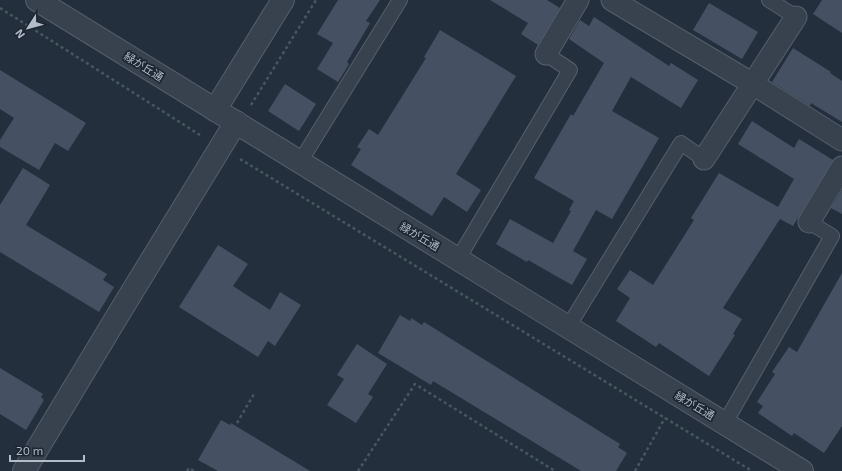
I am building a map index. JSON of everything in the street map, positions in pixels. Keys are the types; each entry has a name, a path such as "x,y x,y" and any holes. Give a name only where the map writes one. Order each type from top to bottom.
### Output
{"street":[{"name":"緑が丘通","path":"37,0 802,471"},
{"path":"215,110 283,0"},
{"path":"546,54 578,0"},
{"path":"612,0 753,84 842,140"},
{"path":"704,159 796,17"},
{"path":"24,471 236,122"},
{"path":"809,222 842,167"}],"lane":[{"path":"300,162 400,0"},
{"path":"769,0 796,17"},
{"path":"458,259 570,70 546,54"},
{"path":"568,327 681,143 704,159"},
{"path":"725,423 832,236 809,222"}],"path":[{"path":"251,105 316,0"},
{"path":"0,8 219,148 752,471"},
{"path":"358,471 415,384 555,471"},
{"path":"237,423 254,394"},
{"path":"635,471 665,418"},
{"path":"188,471 189,468 194,471"}],"building":[{"path":"338,0 380,0 366,21 370,23 347,62 349,64 338,82 317,69 333,43 317,34"},
{"path":"490,0 547,0 560,8 538,45 521,34 528,23"},
{"path":"822,0 842,0 842,33 813,14"},
{"path":"709,3 758,32 742,59 693,30"},
{"path":"594,17 669,66 671,63 698,80 681,108 631,77 612,111 659,138 612,219 596,210 573,251 587,259 572,285 496,244 510,219 553,243 571,211 569,210 574,201 534,178 571,114 573,116 604,63 569,39 580,20 589,26"},
{"path":"440,30 516,76 456,174 481,190 467,212 444,197 432,216 351,165 361,149 357,147 369,129 378,135 426,58 424,57"},
{"path":"793,48 831,72 830,73 842,81 842,122 811,103 810,106 772,82"},
{"path":"0,70 86,123 68,151 55,143 39,170 0,147 0,140 14,118 0,109"},
{"path":"285,84 316,104 299,131 268,111"},
{"path":"752,121 794,148 799,139 833,160 793,226 780,219 723,308 742,319 733,334 735,335 709,376 659,343 656,347 616,321 630,298 617,289 630,270 653,285 694,220 691,218 719,173 778,207 794,179 738,144"},
{"path":"23,168 50,185 26,225 107,274 103,280 114,287 99,312 0,252 0,205"},
{"path":"842,190 842,214 831,208"},
{"path":"218,245 248,264 233,286 270,310 280,292 301,305 275,346 268,341 258,357 179,307"},
{"path":"842,273 842,426 824,453 794,433 792,436 758,413 763,406 757,402 775,374 772,372 789,347 797,352"},
{"path":"400,315 410,321 411,318 422,325 424,322 620,444 618,447 627,453 616,471 581,471 433,381 431,385 378,353"},
{"path":"357,344 387,364 368,394 373,397 356,423 327,405 344,379 337,375"},
{"path":"0,368 43,394 41,397 44,400 26,430 0,414"},
{"path":"221,420 230,425 231,423 310,471 218,471 198,460"}]}
